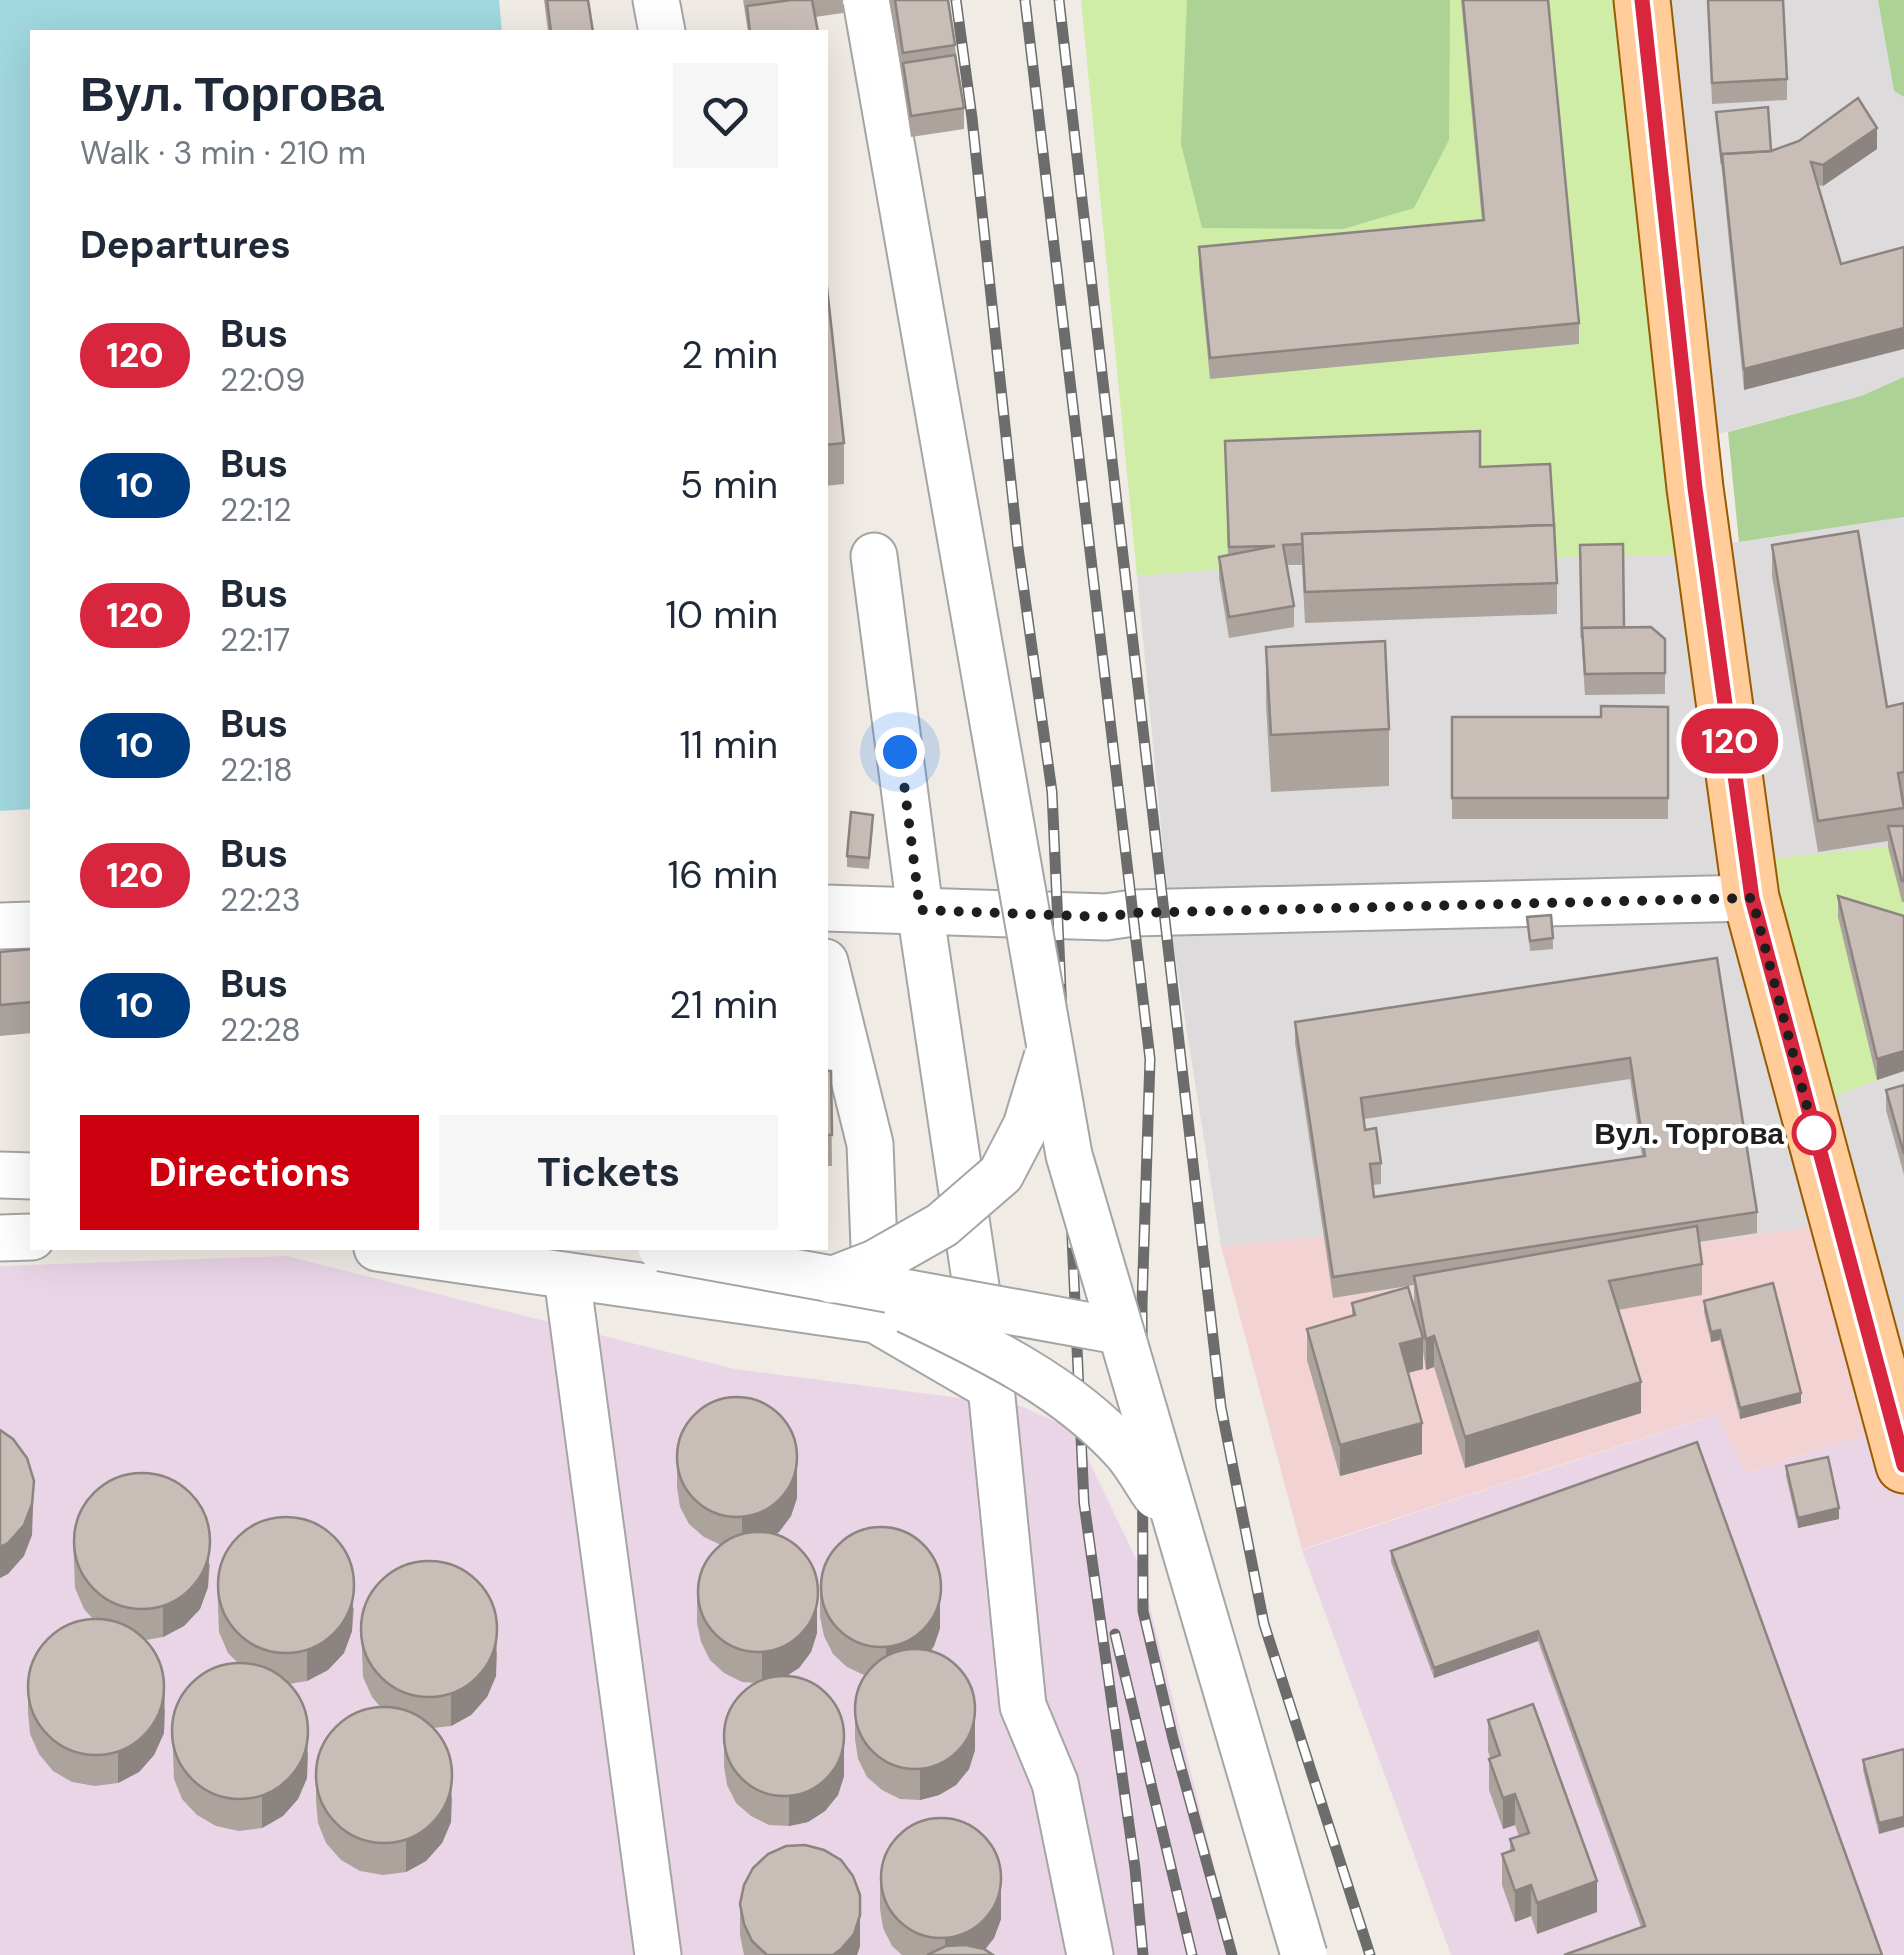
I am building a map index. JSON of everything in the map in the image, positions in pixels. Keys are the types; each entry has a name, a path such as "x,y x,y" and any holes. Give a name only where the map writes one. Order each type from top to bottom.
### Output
{"main road":[{"path":"1642,0 1695,488 1752,898 1904,1466"}],"street":[{"path":"656,0 662,30"},
{"path":"866,0 1068,1155 1304,1955"},
{"path":"874,556 920,910 991,1387 1024,1706 1055,1783 1090,1955"},
{"path":"828,908 1106,917 1133,913 1752,898"},
{"path":"0,926 30,925"},
{"path":"828,974 870,1144 876,1320"},
{"path":"831,1280 875,1263 942,1225 1001,1174 1026,1126 1048,1051"},
{"path":"0,1174 30,1176"},
{"path":"0,1238 30,1237"},
{"path":"390,1250 876,1320 991,1387"},
{"path":"672,1250 1118,1330"},
{"path":"567,1277 658,1955"},
{"path":"831,1280 901,1307 990,1349 1066,1398 1126,1452 1178,1527"}],"shaded area":[{"path":"1646,0 1878,0 1894,91 1904,97 1904,377 1861,396 1691,441"},
{"path":"1904,517 1904,847 1749,861 1704,543 1740,542"},
{"path":"1700,555 1749,896 1169,911 1137,576 1229,568 1554,556"},
{"path":"1751,900 1835,1223 1333,1298 1324,1237 1221,1246 1169,919"},
{"path":"1904,1071 1904,1412 1811,1104"},
{"path":"1835,1223 1892,1427 1745,1473 1716,1414 1302,1549 1221,1246 1324,1236 1334,1298"},
{"path":"287,1256 735,1369 1021,1406 1074,1430 1140,1567 1236,1955 0,1955 0,1266"},
{"path":"1717,1414 1745,1473 1892,1427 1904,1471 1904,1955 1451,1955 1302,1550"}],"green space":[{"path":"1081,0 1638,0 1700,555 1348,563 1137,576"},
{"path":"1187,0 1450,0 1449,140 1414,208 1343,229 1202,228 1181,144"},
{"path":"1878,0 1904,0 1904,97 1894,91"},
{"path":"1904,377 1904,517 1739,542 1728,432 1861,396"},
{"path":"1904,847 1904,1071 1811,1104 1749,861"}],"water":[{"path":"0,0 499,0 502,30 30,30 30,809 0,811"}],"building":[{"path":"547,0 588,0 593,30 551,30"},
{"path":"812,0 818,30 750,30 747,6"},
{"path":"895,0 948,0 955,45 903,53"},
{"path":"1463,0 1548,0 1579,323 1210,358 1199,247 1484,220"},
{"path":"1708,0 1783,0 1787,79 1712,83"},
{"path":"955,55 964,108 911,116 903,63"},
{"path":"1858,98 1877,128 1823,165 1811,162 1841,264 1904,247 1904,328 1744,369 1722,154 1771,151 1799,141"},
{"path":"1768,107 1771,151 1722,154 1722,164 1716,112"},
{"path":"828,296 844,443 828,445"},
{"path":"1480,431 1480,467 1550,464 1554,525 1302,534 1303,544 1283,545 1294,606 1229,617 1219,557 1275,546 1229,547 1225,441"},
{"path":"1554,525 1557,583 1305,592 1302,534"},
{"path":"1858,531 1887,707 1904,703 1904,772 1898,773 1904,808 1818,821 1772,545"},
{"path":"1623,544 1624,627 1582,628 1582,638 1580,545"},
{"path":"1651,627 1665,639 1665,673 1585,674 1582,628"},
{"path":"1385,641 1389,729 1271,735 1266,647"},
{"path":"1601,706 1668,707 1668,798 1452,798 1452,717 1601,717"},
{"path":"851,812 873,815 869,858 847,856"},
{"path":"1888,826 1904,826 1904,881 1902,881"},
{"path":"1838,896 1904,916 1904,1051 1877,1059"},
{"path":"1551,915 1553,938 1530,941 1527,917"},
{"path":"30,949 30,1002 0,1005 0,952"},
{"path":"1717,958 1757,1212 1333,1277 1295,1022","holes":["1630,1058 1645,1156 1374,1197 1370,1164 1381,1163 1376,1128 1365,1130 1361,1098"]},
{"path":"828,1071 831,1071 832,1135 828,1135"},
{"path":"1904,1085 1904,1154 1886,1090"},
{"path":"1697,1226 1702,1264 1609,1281 1641,1382 1465,1437 1434,1336 1426,1339 1414,1276"},
{"path":"1773,1283 1801,1393 1740,1408 1720,1330 1711,1332 1704,1301"},
{"path":"1408,1287 1423,1338 1400,1344 1422,1423 1340,1445 1307,1329 1355,1315 1352,1303"},
{"path":"737,1397 760,1402 779,1415 792,1434 797,1457 792,1480 779,1499 760,1512 737,1517 714,1512 695,1499 682,1480 677,1457 682,1434 695,1415 714,1402"},
{"path":"0,1430 13,1439 27,1458 34,1481 32,1504 24,1525 0,1547"},
{"path":"1697,1442 1882,1955 1564,1955 1645,1926 1538,1631 1434,1668 1391,1551"},
{"path":"1828,1457 1839,1508 1798,1518 1786,1466"},
{"path":"142,1473 168,1478 190,1493 205,1515 210,1541 205,1567 190,1589 168,1604 142,1609 116,1604 94,1589 79,1567 74,1541 79,1515 94,1493 116,1478"},
{"path":"286,1517 312,1522 334,1537 349,1559 354,1585 349,1611 334,1633 312,1648 286,1653 260,1648 238,1633 223,1611 218,1585 223,1559 238,1537 260,1522"},
{"path":"881,1527 904,1532 923,1545 936,1564 941,1587 936,1610 923,1629 904,1642 881,1647 858,1642 839,1629 826,1610 821,1587 826,1564 839,1545 858,1532"},
{"path":"758,1532 781,1537 800,1550 813,1569 818,1592 813,1615 800,1634 781,1647 758,1652 735,1647 716,1634 703,1615 698,1592 703,1569 716,1550 735,1537"},
{"path":"429,1561 455,1566 477,1581 492,1603 497,1629 492,1655 477,1677 455,1692 429,1697 403,1692 381,1677 366,1655 361,1629 366,1603 381,1581 403,1566"},
{"path":"96,1619 122,1624 144,1639 159,1661 164,1687 159,1713 144,1735 122,1750 96,1755 70,1750 48,1735 33,1713 28,1687 33,1661 48,1639 70,1624"},
{"path":"915,1649 938,1654 957,1667 970,1686 975,1709 970,1732 957,1751 938,1764 915,1769 892,1764 873,1751 860,1732 855,1709 860,1686 873,1667 892,1654"},
{"path":"240,1663 266,1668 288,1683 303,1705 308,1731 303,1757 288,1779 266,1794 240,1799 214,1794 192,1779 177,1757 172,1731 177,1705 192,1683 214,1668"},
{"path":"784,1676 807,1681 826,1694 839,1713 844,1736 839,1759 826,1778 807,1791 784,1796 761,1791 742,1778 729,1759 724,1736 729,1713 742,1694 761,1681"},
{"path":"1533,1704 1597,1881 1537,1903 1531,1885 1515,1891 1502,1854 1514,1850 1510,1839 1529,1833 1515,1794 1503,1798 1489,1759 1500,1755 1488,1720"},
{"path":"384,1707 410,1712 432,1727 447,1749 452,1775 447,1801 432,1823 410,1838 384,1843 358,1838 336,1823 321,1801 316,1775 321,1749 336,1727 358,1712"},
{"path":"1904,1749 1904,1817 1879,1823 1863,1760"},
{"path":"941,1818 964,1823 983,1836 996,1855 1001,1878 996,1901 983,1920 964,1933 941,1938 918,1933 899,1920 886,1901 881,1878 886,1855 899,1836 918,1823"},
{"path":"805,1845 841,1860 853,1876 860,1895 860,1915 854,1934 833,1955 767,1955 752,1941 744,1924 740,1904 744,1885 753,1868 768,1854 786,1846"},
{"path":"965,1945 993,1955 927,1955 946,1946"}],"railway":[{"path":"956,0 1018,548 1052,792 1084,1503 1135,1868 1143,1955"},
{"path":"1025,0 1150,1059 1142,1304 1143,1611 1173,1739 1232,1955"},
{"path":"1059,0 1221,1407 1264,1624 1370,1955"},
{"path":"1115,1634 1192,1955"}],"bus line":[{"name":"120","path":"1642,0 1695,488 1752,898 1904,1465"}],"place":[{"name":"Вул. Торгова","path":"1814,1133"}],"route":[{"path":"900,752 920,910 1106,917 1133,913 1752,898 1814,1133"}]}
